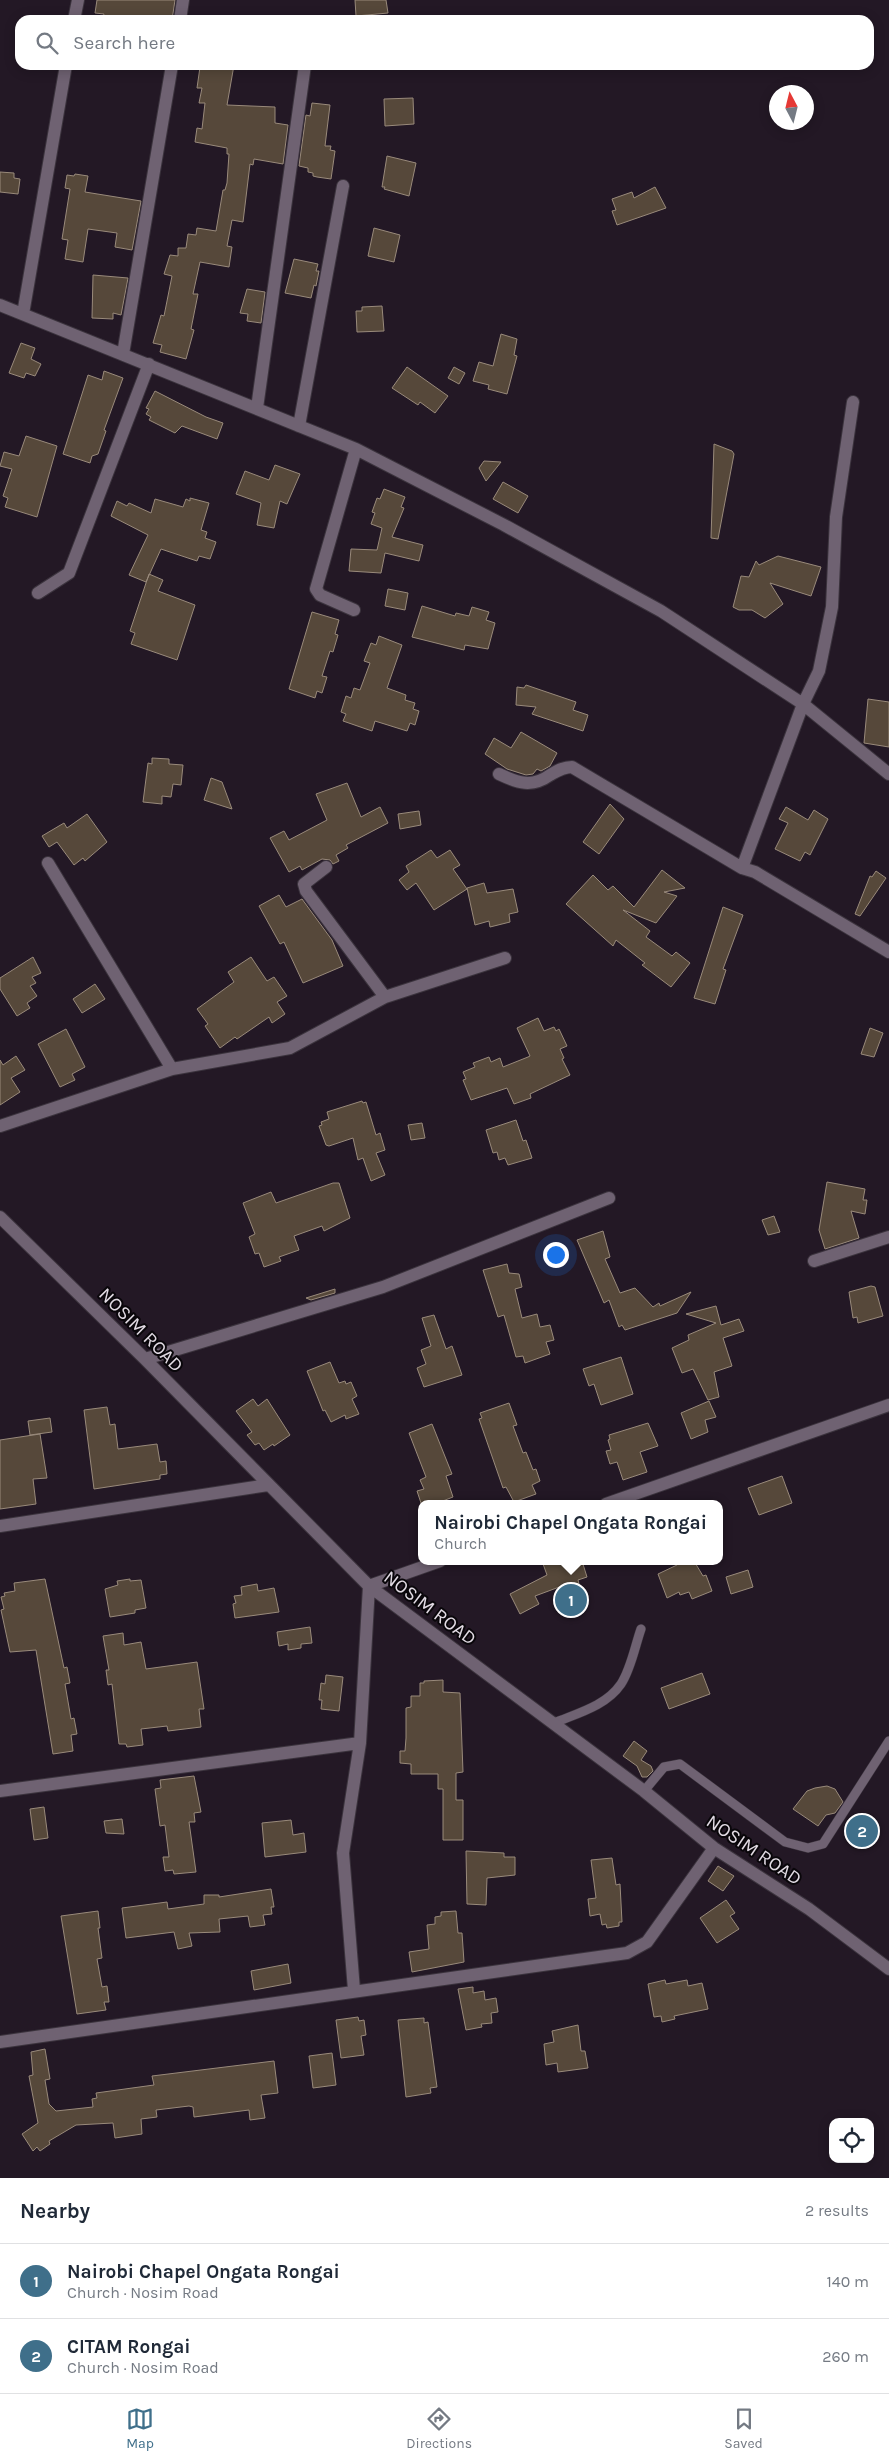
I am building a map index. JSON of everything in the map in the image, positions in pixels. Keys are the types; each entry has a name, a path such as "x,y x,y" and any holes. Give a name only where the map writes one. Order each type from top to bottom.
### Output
{"street":[{"path":"75,15 78,0"},
{"path":"181,15 183,0"},
{"path":"23,314 65,70"},
{"path":"123,354 171,70"},
{"path":"257,408 304,70"},
{"path":"300,426 343,186"},
{"path":"0,305 356,449 513,530 661,611 803,704 889,774"},
{"path":"38,593 69,573 149,364"},
{"path":"742,868 803,704 819,671 832,607 836,517 852,402"},
{"path":"354,610 320,595 316,589 356,449"},
{"path":"499,774 525,784 545,779 565,768 572,767 742,868 755,872 889,952"},
{"path":"48,863 172,1069"},
{"path":"326,867 304,884 306,891 385,997"},
{"path":"0,1126 172,1069 290,1048 385,997 505,958"},
{"path":"145,1359 383,1288 609,1198"},
{"name":"NOSIM ROAD","path":"0,1217 145,1359 369,1586 644,1791 714,1848 810,1910 889,1969"},
{"path":"814,1261 889,1237"},
{"path":"617,1500 889,1405"},
{"path":"0,1526 268,1485"},
{"path":"354,1990 343,1853 360,1743 369,1586 429,1565"},
{"path":"0,1791 360,1743"},
{"path":"0,2042 354,1990 626,1953 647,1942 714,1848"}],"lane":[{"path":"554,1723 598,1705 612,1695 622,1683 641,1629"},
{"path":"644,1791 664,1767 680,1764 785,1842 808,1848 823,1844 889,1741"}],"building":[{"path":"97,0 175,0 173,15 104,15 95,13"},
{"path":"355,0 386,0 388,13 356,15"},
{"path":"200,70 233,70 227,105 275,107 275,123 288,125 283,164 254,159 253,165 250,164 243,222 232,220 227,246 232,247 229,267 200,262 193,294 198,294 191,329 194,330 186,359 160,352 162,345 153,343 161,315 164,316 172,276 164,274 170,255 178,256 178,248 186,248 188,234 196,235 197,228 216,231 223,190 225,190 227,183 229,154 227,154 227,148 195,142 197,128 202,129 205,103 199,103 202,88 197,88"},
{"path":"413,98 414,124 385,126 384,99"},
{"path":"312,103 330,105 325,146 331,146 330,150 335,151 331,179 313,176 313,173 308,172 308,168 299,166 306,115 310,116"},
{"path":"387,156 416,163 409,196 382,187"},
{"path":"0,172 14,173 14,178 20,179 18,194 0,192"},
{"path":"75,174 88,176 85,192 141,201 132,250 115,247 117,233 88,229 83,262 65,259 68,240 62,239 70,189 65,188 67,175 74,176"},
{"path":"655,187 666,208 617,225 612,211 616,210 612,199 632,192 634,198"},
{"path":"374,228 400,235 394,262 368,256"},
{"path":"294,259 318,264 316,271 319,271 316,286 314,285 311,298 285,293"},
{"path":"93,275 128,278 121,315 113,313 113,319 92,318"},
{"path":"247,289 265,292 261,323 247,321 248,314 240,313"},
{"path":"382,306 384,331 357,332 356,311 362,311 362,307"},
{"path":"501,334 517,339 514,355 517,356 507,394 488,389 489,385 473,381 479,362 493,366"},
{"path":"21,343 35,348 31,359 41,364 35,376 26,373 24,378 9,373"},
{"path":"407,367 448,396 435,413 420,402 418,405 392,388"},
{"path":"454,367 465,373 459,384 448,378"},
{"path":"104,371 123,378 104,430 106,431 98,454 92,456 90,463 63,454 88,375 102,380"},
{"path":"155,391 206,417 223,423 217,439 182,426 175,433 149,420 151,417 146,414 149,409 146,408"},
{"path":"26,436 57,446 37,517 5,507 8,498 3,496 12,469 0,466 4,452 19,456"},
{"path":"714,444 732,451 734,454 718,539 711,538"},
{"path":"484,461 501,462 486,481 479,468"},
{"path":"275,465 300,474 287,504 280,501 274,528 257,525 261,503 236,494 245,471 269,480"},
{"path":"503,482 528,496 518,513 493,499"},
{"path":"384,489 405,497 401,507 404,508 392,537 423,545 419,561 385,553 381,573 349,571 351,549 377,550 382,528 371,524 375,513 372,512 377,498 380,499"},
{"path":"190,498 209,503 201,530 207,532 205,538 216,542 210,559 199,556 197,561 161,549 146,582 129,575 148,535 111,516 117,501 127,506 129,503 151,513 155,499 183,507 186,499 190,501"},
{"path":"778,556 821,567 811,596 770,583 783,604 765,618 752,610 739,610 733,607 741,576 749,577 756,561 759,565"},
{"path":"149,574 163,580 158,591 195,605 177,660 131,644 135,633 130,631"},
{"path":"388,589 408,593 405,610 385,606"},
{"path":"422,606 455,616 456,613 469,616 472,607 489,612 486,620 495,623 488,649 465,645 464,650 412,637"},
{"path":"312,612 339,620 335,634 338,635 333,652 330,651 322,676 327,677 322,693 317,691 315,698 289,689"},
{"path":"379,636 402,645 387,688 406,695 405,700 415,703 413,709 419,711 415,725 410,723 407,731 375,721 372,731 343,721 346,714 341,712 346,696 351,698 354,688 360,690 370,663 364,661 371,643 376,645"},
{"path":"526,685 576,702 573,710 588,715 583,731 532,714 536,707 516,705 517,687 524,688"},
{"path":"868,699 889,702 889,747 864,743"},
{"path":"521,732 557,753 550,766 541,771 537,769 533,774 526,775 507,769 485,754 494,738 511,748"},
{"path":"152,758 169,759 169,764 183,765 181,785 173,784 171,797 162,796 162,804 143,802 148,763 152,764"},
{"path":"211,778 222,782 232,809 204,800"},
{"path":"347,783 361,817 380,807 388,823 346,845 348,848 336,855 339,861 333,864 330,860 322,859 302,870 300,866 289,872 270,838 284,831 289,840 327,820 316,794"},
{"path":"610,804 624,819 599,854 583,842"},
{"path":"786,807 808,820 814,810 828,819 810,855 805,852 800,861 775,849 788,823 779,819"},
{"path":"419,811 421,825 400,829 398,814"},
{"path":"87,814 107,842 85,861 83,858 74,865 57,842 49,847 42,836 64,823 67,828"},
{"path":"431,850 437,858 450,850 460,865 453,869 467,889 434,910 416,883 407,890 399,880 409,872 406,866"},
{"path":"662,870 685,888 664,892 677,896 656,923 623,910 650,931 646,937 672,956 676,952 690,963 671,987 642,965 645,963 616,940 613,946 566,904 593,875 608,890 613,886 634,907"},
{"path":"876,871 886,878 860,916 855,914 870,876 872,877"},
{"path":"484,883 487,893 513,889 518,912 509,914 510,922 490,927 489,921 475,925 467,888"},
{"path":"279,895 286,907 302,899 332,940 343,966 303,983 284,942 280,944 259,906"},
{"path":"723,907 743,915 723,969 726,970 715,1004 694,998"},
{"path":"33,957 41,973 32,977 36,983 30,986 37,996 27,1003 30,1008 17,1016 0,989 0,978"},
{"path":"251,957 267,981 274,977 287,996 277,1002 285,1014 272,1023 269,1017 220,1048 205,1026 208,1024 197,1009 234,982 228,972"},
{"path":"95,984 105,999 82,1013 73,999"},
{"path":"538,1018 544,1031 554,1027 556,1031 559,1029 567,1046 560,1049 564,1058 562,1059 570,1075 530,1094 531,1098 514,1104 507,1088 471,1100 463,1080 466,1079 463,1072 475,1067 473,1063 489,1057 491,1062 500,1058 503,1067 530,1056 517,1028"},
{"path":"870,1028 883,1033 874,1057 861,1054"},
{"path":"66,1029 85,1067 72,1074 75,1080 60,1087 38,1044"},
{"path":"16,1056 25,1070 11,1078 20,1092 0,1105 0,1060 3,1065"},
{"path":"362,1101 363,1103 366,1102 376,1135 380,1133 385,1150 376,1153 385,1175 371,1181 363,1158 358,1160 353,1138 329,1146 326,1145 319,1126 322,1125 321,1122 329,1119 327,1112"},
{"path":"516,1120 523,1141 526,1140 532,1158 508,1165 505,1158 499,1160 497,1152 493,1153 486,1130"},
{"path":"422,1123 425,1138 411,1140 408,1125"},
{"path":"827,1182 865,1189 863,1200 867,1200 865,1214 851,1211 859,1238 825,1249 819,1230"},
{"path":"333,1183 339,1183 350,1218 324,1231 322,1226 294,1236 299,1250 279,1257 281,1261 264,1267 259,1253 255,1254 249,1237 255,1234 243,1203 271,1192 276,1203"},
{"path":"774,1216 780,1232 768,1235 762,1220"},
{"path":"603,1231 610,1257 605,1259 620,1293 635,1288 653,1307 659,1303 660,1306 691,1292 677,1313 625,1330 622,1325 619,1327 609,1300 604,1303 577,1240"},
{"path":"507,1264 509,1273 519,1274 522,1287 515,1289 522,1318 537,1314 540,1327 550,1325 554,1340 546,1342 550,1354 525,1363 523,1356 516,1357 504,1315 498,1317 483,1270"},
{"path":"871,1286 875,1287 883,1316 858,1323 857,1317 853,1318 849,1292"},
{"path":"335,1289 335,1293 311,1300 306,1298"},
{"path":"716,1306 721,1325 739,1319 744,1331 723,1338 732,1366 714,1372 719,1397 708,1400 693,1369 682,1373 672,1348 689,1340 688,1335 716,1323 686,1314"},
{"path":"434,1315 446,1349 452,1346 462,1375 424,1387 417,1368 426,1364 421,1350 431,1346 422,1318"},
{"path":"621,1357 633,1394 601,1405 594,1384 589,1386 583,1369"},
{"path":"330,1362 339,1383 345,1381 346,1384 351,1382 357,1396 352,1399 359,1414 346,1419 345,1415 331,1422 325,1410 323,1411 307,1371"},
{"path":"253,1399 258,1406 267,1399 290,1435 274,1446 273,1444 264,1450 259,1443 255,1445 247,1435 252,1432 236,1411"},
{"path":"709,1401 716,1417 705,1420 708,1432 691,1439 681,1413"},
{"path":"509,1403 517,1425 513,1426 523,1453 526,1452 533,1470 536,1469 540,1481 532,1485 536,1494 520,1500 513,1500 506,1487 503,1488 479,1419 482,1418 480,1413"},
{"path":"107,1407 110,1425 115,1424 118,1449 157,1444 160,1462 166,1461 167,1474 160,1475 160,1479 94,1489 84,1410"},
{"path":"50,1418 52,1432 30,1435 28,1421"},
{"path":"648,1423 658,1446 640,1452 647,1472 623,1480 617,1462 610,1464 606,1451 611,1450 608,1440 610,1439 609,1435"},
{"path":"432,1424 452,1474 446,1476 453,1497 445,1500 420,1500 417,1491 424,1489 420,1480 426,1477 409,1433"},
{"path":"40,1434 47,1478 33,1479 36,1504 0,1509 0,1440"},
{"path":"782,1476 792,1503 759,1515 748,1488"},
{"path":"543,1565 583,1565 587,1577 578,1580 580,1588 564,1593 562,1586 535,1596 539,1604 520,1614 510,1594 547,1575"},
{"path":"677,1565 696,1565 703,1576 706,1575 712,1591 692,1599 689,1592 680,1595 679,1592 667,1598 658,1574"},
{"path":"748,1570 753,1587 731,1594 726,1577"},
{"path":"45,1579 64,1668 67,1667 70,1683 65,1684 71,1719 74,1718 77,1734 71,1735 73,1751 53,1754 36,1650 10,1652 1,1610 4,1609 1,1597 5,1596 4,1593 15,1591 14,1583"},
{"path":"130,1579 130,1581 141,1580 146,1608 135,1610 135,1613 110,1617 105,1589 118,1585 117,1581"},
{"path":"257,1584 258,1591 274,1588 279,1612 235,1618 233,1604 236,1603 234,1596 242,1595 241,1587"},
{"path":"310,1627 312,1643 301,1644 301,1648 288,1650 288,1644 279,1646 277,1632"},
{"path":"123,1633 124,1645 141,1642 146,1669 197,1662 204,1709 199,1709 201,1727 168,1731 167,1726 141,1729 143,1745 127,1747 126,1744 119,1744 112,1684 108,1685 106,1670 109,1670 103,1636"},
{"path":"702,1673 710,1694 669,1709 661,1688"},
{"path":"326,1675 343,1677 339,1711 321,1709 322,1700 319,1700 321,1683 325,1684"},
{"path":"443,1680 443,1692 460,1693 463,1772 456,1773 456,1800 463,1800 463,1840 443,1840 443,1789 438,1789 438,1774 411,1774 411,1764 400,1763 400,1751 405,1751 406,1708 411,1707 411,1696 420,1696 420,1683 424,1683 424,1681"},
{"path":"634,1741 647,1751 641,1760 651,1766 653,1771 647,1777 642,1777 637,1766 623,1756"},
{"path":"194,1776 201,1812 194,1813 195,1822 189,1822 196,1872 174,1874 173,1870 165,1871 163,1857 169,1857 165,1825 160,1826 155,1789 161,1788 160,1780"},
{"path":"827,1786 835,1789 843,1802 835,1813 826,1815 818,1826 793,1809 807,1791"},
{"path":"44,1807 48,1838 34,1840 30,1809"},
{"path":"122,1819 124,1834 106,1833 104,1821"},
{"path":"291,1820 293,1835 304,1833 306,1852 265,1857 262,1823"},
{"path":"466,1851 504,1853 504,1857 515,1857 515,1875 487,1878 486,1905 467,1904"},
{"path":"612,1858 616,1885 620,1884 622,1922 619,1922 619,1926 607,1928 606,1924 602,1925 600,1914 590,1916 588,1899 596,1898 591,1860"},
{"path":"718,1866 734,1876 723,1891 708,1881"},
{"path":"271,1889 274,1907 271,1907 272,1914 263,1915 265,1925 250,1927 248,1916 219,1919 220,1932 189,1933 192,1946 178,1949 174,1932 126,1938 122,1908 167,1902 168,1909 204,1904 204,1895 219,1895 219,1897"},
{"path":"726,1900 735,1913 730,1916 739,1929 717,1943 700,1918"},
{"path":"98,1911 102,1958 97,1959 102,1987 107,1986 109,2002 104,2002 106,2010 77,2014 61,1916"},
{"path":"456,1911 458,1933 462,1933 464,1962 412,1972 409,1952 429,1949 427,1925 435,1924 435,1917 441,1916 441,1912"},
{"path":"288,1964 291,1983 254,1990 251,1971"},
{"path":"665,1980 666,1984 687,1980 688,1986 702,1983 708,2009 674,2016 675,2019 662,2022 661,2016 654,2017 648,1984"},
{"path":"473,1987 473,1993 484,1991 485,2000 496,1998 498,2012 491,2013 492,2023 481,2024 482,2027 466,2030 458,1989"},
{"path":"358,2017 359,2021 364,2020 366,2035 361,2036 364,2055 341,2058 336,2020"},
{"path":"424,2018 424,2023 428,2022 437,2087 430,2088 431,2093 406,2097 398,2020"},
{"path":"578,2025 581,2051 585,2051 588,2068 558,2072 557,2063 546,2065 544,2044 554,2042 552,2031"},
{"path":"45,2049 50,2079 45,2080 49,2104 56,2111 93,2107 92,2099 97,2098 96,2093 154,2085 152,2076 274,2061 278,2093 261,2095 265,2118 250,2120 249,2110 194,2117 193,2107 189,2106 156,2110 157,2117 141,2119 142,2134 115,2138 113,2123 76,2125 49,2141 50,2144 40,2151 37,2147 33,2151 22,2134 38,2123 29,2076 33,2075 31,2052"},
{"path":"332,2053 336,2085 313,2088 309,2056"}],"place":[{"name":"Nairobi Chapel Ongata Rongai","path":"571,1600"},
{"name":"CITAM Rongai","path":"862,1831"}]}
